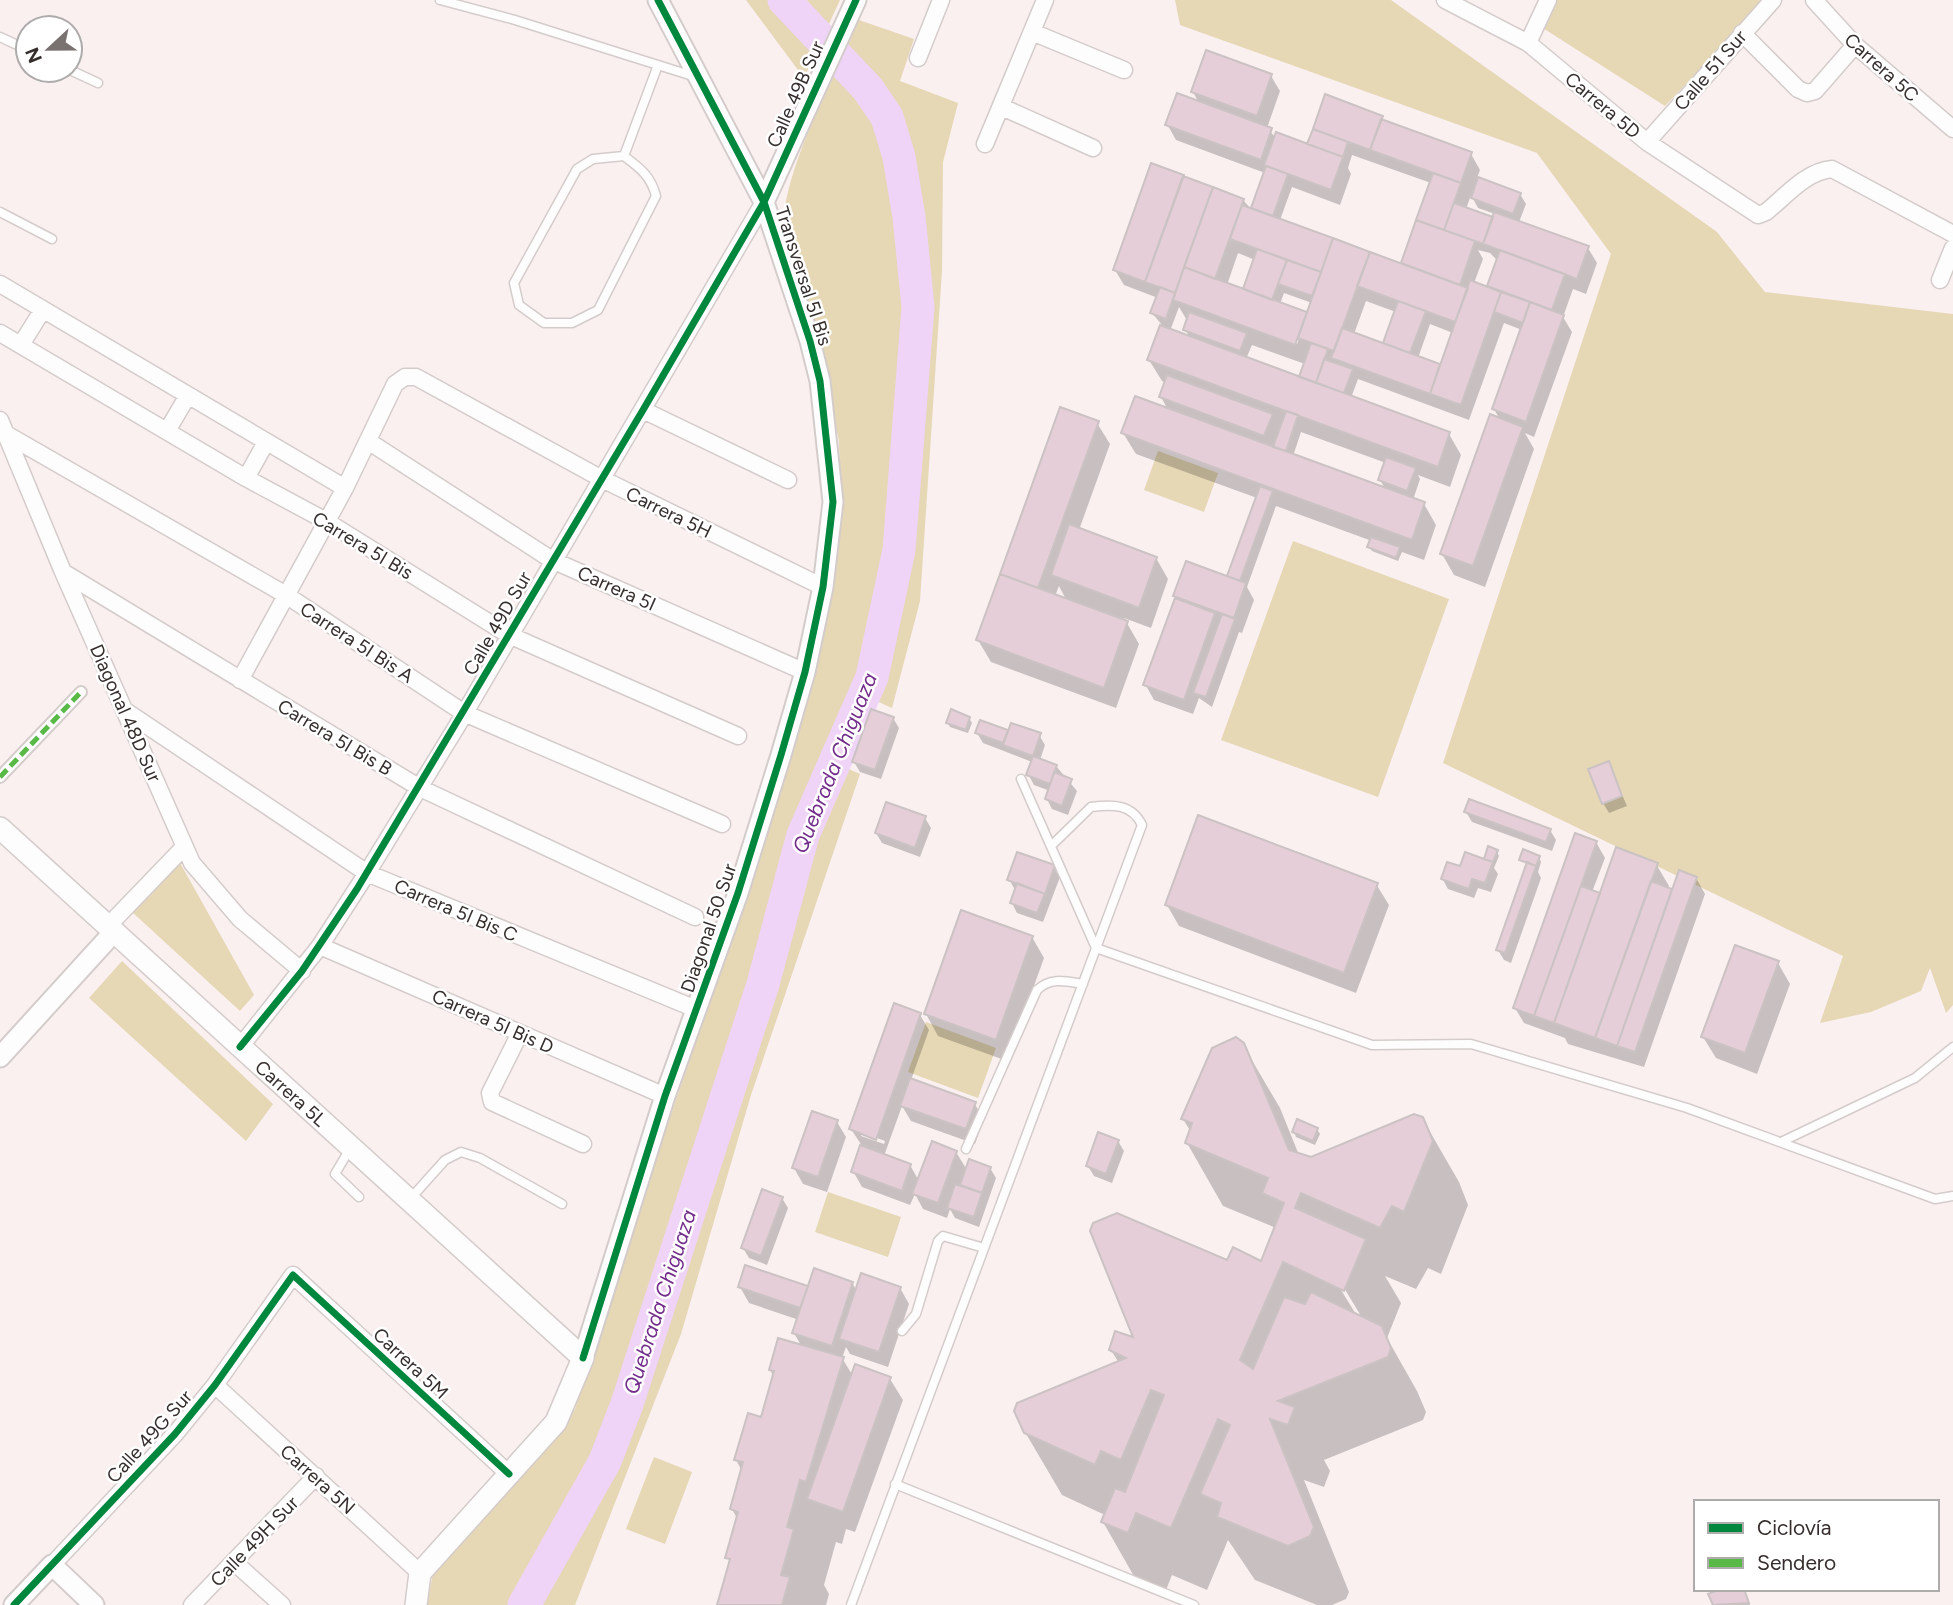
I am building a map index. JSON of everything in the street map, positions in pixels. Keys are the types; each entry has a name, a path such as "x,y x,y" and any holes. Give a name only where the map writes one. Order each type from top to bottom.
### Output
{"main road":[{"name":"Carrera 5L","path":"0,828 583,1358"},
{"name":"Diagonal 50 Sur","path":"420,1573 556,1422 583,1358"},
{"path":"416,1605 420,1573"}],"street":[{"name":"Transversal 5I Bis","path":"658,0 764,202 810,341 820,381 833,502"},
{"name":"Calle 49B Sur","path":"764,202 856,0"},
{"path":"918,58 941,0"},
{"path":"985,144 1045,0"},
{"name":"Carrera 5D","path":"1445,0 1528,43 1647,142 1758,215 1766,212 1820,170 1832,169 1953,234"},
{"path":"1528,43 1548,0"},
{"name":"Calle 51 Sur","path":"1647,142 1773,0"},
{"name":"Carrera 5C","path":"1814,0 1856,46 1953,129"},
{"path":"1032,32 1124,70"},
{"path":"1742,33 1798,89 1807,93 1815,91 1856,46"},
{"path":"1002,107 1093,148"},
{"name":"Calle 49D Sur","path":"240,1047 320,946 420,788 764,202"},
{"path":"1940,279 1953,248"},
{"path":"0,284 265,444 345,488"},
{"path":"22,343 42,311"},
{"name":"Carrera 5I Bis","path":"0,333 22,343 246,478 326,522 509,635 738,736"},
{"name":"Carrera 5H","path":"368,441 395,384 405,377 416,377 602,479 823,587"},
{"path":"167,431 187,397"},
{"path":"643,410 788,480"},
{"name":"Diagonal 48D Sur","path":"3,427 63,572 192,863 240,919 302,971"},
{"name":"Carrera 5I Bis A","path":"3,427 286,595 464,713 722,824"},
{"path":"240,680 368,441"},
{"name":"Carrera 5I","path":"368,441 552,560 805,672"},
{"path":"246,478 265,444"},
{"name":"Diagonal 50 Sur","path":"583,1358 665,1096 738,893 805,672 823,587 833,502"},
{"name":"Carrera 5I Bis B","path":"63,572 420,788 695,917"},
{"path":"0,777 81,692"},
{"name":"Carrera 5I Bis C","path":"127,712 367,873 696,1009"},
{"path":"0,1057 184,847"},
{"name":"Carrera 5I Bis D","path":"320,946 665,1096"},
{"path":"520,1033 490,1093 492,1102 583,1144"},
{"name":"Calle 49G Sur","path":"14,1605 175,1434 215,1385 293,1275"},
{"name":"Carrera 5M","path":"293,1275 509,1474"},
{"name":"Carrera 5N","path":"215,1385 420,1573"},
{"name":"Calle 49H Sur","path":"192,1605 316,1476"},
{"path":"234,1562 282,1605"},
{"path":"52,1565 94,1605"}],"lane":[{"path":"440,0 515,20 699,78"},
{"path":"624,156 658,65"},
{"path":"84,76 98,83"},
{"path":"624,156 644,170 653,183 656,196 598,310 572,323 544,323 519,305 514,283 577,169 593,159 624,156"},
{"path":"0,212 52,239"},
{"path":"1021,779 1096,947 1372,1045 1471,1044 1687,1108 1935,1199 1953,1196"},
{"path":"851,1605 1142,825 1136,814 1125,807 1091,807 1051,846"},
{"path":"966,1149 1037,990 1045,982 1055,980 1083,984"},
{"path":"1781,1142 1915,1078 1953,1047"},
{"path":"351,1147 335,1174 359,1196"},
{"path":"409,1200 445,1160 461,1152 480,1158 562,1204"},
{"path":"902,1331 916,1314 938,1241 943,1236 952,1237 984,1248"},
{"path":"895,1484 1194,1605"}],"shaded area":[{"path":"746,0 840,0 804,78"},
{"path":"1175,0 1391,0 1717,232 1765,292 1953,314 1953,1005 1946,1013 1930,968 1921,991 1871,1012 1820,1023 1843,956 1443,763 1611,254 1537,153 1180,25"},
{"path":"1545,0 1766,0 1665,106 1535,23"},
{"path":"859,20 914,39 900,81 958,103 943,162 942,271 920,601 892,708 872,699 842,766 860,774 751,1095 681,1334 575,1605 427,1605 433,1573 539,1457 575,1409 651,1172 757,866 809,692 841,518 839,441 823,368 783,235 784,211 790,184 810,127"},
{"path":"1158,451 1218,473 1204,512 1144,490"},
{"path":"1293,541 1449,599 1378,797 1221,740"},
{"path":"179,861 254,995 240,1011 132,912"},
{"path":"122,961 273,1104 246,1141 89,998"},
{"path":"926,1022 996,1048 978,1098 908,1072"},
{"path":"828,1192 901,1217 888,1257 815,1232"},
{"path":"654,1457 692,1472 665,1544 626,1529"}],"building":[{"path":"1206,50 1272,74 1257,116 1191,92"},
{"path":"1177,93 1272,128 1261,160 1165,125"},
{"path":"1325,94 1383,116 1370,150 1313,129"},
{"path":"1381,119 1472,152 1461,183 1370,150"},
{"path":"1313,129 1348,142 1343,157 1307,144"},
{"path":"1276,132 1343,157 1331,190 1264,165"},
{"path":"1151,163 1184,175 1145,282 1113,270"},
{"path":"1266,166 1288,174 1273,216 1251,208"},
{"path":"1433,173 1461,183 1444,230 1416,220"},
{"path":"1183,176 1213,187 1175,293 1145,282"},
{"path":"1478,177 1521,193 1513,214 1471,198"},
{"path":"1213,187 1244,199 1215,279 1184,267"},
{"path":"1454,203 1493,217 1483,244 1444,230"},
{"path":"1242,205 1333,238 1321,272 1230,239"},
{"path":"1494,212 1589,246 1577,279 1483,244"},
{"path":"1416,220 1475,241 1460,285 1401,263"},
{"path":"1333,238 1370,252 1334,351 1298,338"},
{"path":"1257,249 1287,260 1272,300 1243,289"},
{"path":"1500,250 1565,274 1552,310 1487,286"},
{"path":"1370,252 1468,288 1455,322 1357,286"},
{"path":"1287,260 1321,272 1312,296 1278,284"},
{"path":"1184,267 1307,312 1295,345 1173,300"},
{"path":"1470,280 1501,292 1461,405 1430,394"},
{"path":"1160,287 1175,293 1166,319 1150,313"},
{"path":"1501,292 1530,302 1523,323 1494,312"},
{"path":"1398,301 1426,311 1410,353 1383,343"},
{"path":"1530,302 1564,315 1526,422 1492,409"},
{"path":"1189,312 1247,333 1240,351 1183,330"},
{"path":"1160,325 1450,432 1438,467 1147,360"},
{"path":"1342,328 1440,364 1430,394 1331,358"},
{"path":"1311,343 1328,349 1316,383 1299,377"},
{"path":"1324,359 1353,369 1344,393 1316,383"},
{"path":"1167,375 1273,414 1264,436 1159,397"},
{"path":"1135,396 1425,502 1412,540 1121,433"},
{"path":"1060,407 1099,421 1038,588 1000,574"},
{"path":"1286,411 1298,415 1286,451 1273,447"},
{"path":"1490,414 1523,427 1473,566 1440,554"},
{"path":"1386,457 1416,468 1407,491 1378,480"},
{"path":"1260,486 1273,491 1240,581 1227,576"},
{"path":"1069,524 1157,557 1139,608 1051,575"},
{"path":"1371,537 1400,547 1396,558 1367,547"},
{"path":"1186,561 1246,583 1234,618 1173,596"},
{"path":"1000,574 1128,621 1104,688 976,640"},
{"path":"1175,598 1215,613 1184,700 1143,685"},
{"path":"1222,614 1235,619 1206,697 1193,693"},
{"path":"871,709 894,717 875,770 852,762"},
{"path":"951,709 970,717 966,730 946,723"},
{"path":"980,720 1008,730 1003,743 975,733"},
{"path":"1011,723 1041,733 1033,756 1003,745"},
{"path":"1033,756 1057,765 1050,784 1026,775"},
{"path":"1609,761 1622,796 1602,804 1588,769"},
{"path":"1054,772 1072,779 1062,806 1045,799"},
{"path":"1469,799 1551,829 1546,842 1464,812"},
{"path":"886,802 926,816 915,848 875,833"},
{"path":"1198,815 1378,883 1344,973 1165,905"},
{"path":"1575,833 1597,841 1534,1016 1513,1008"},
{"path":"1488,846 1498,850 1493,862 1484,859"},
{"path":"1616,847 1658,863 1595,1038 1554,1023"},
{"path":"1523,849 1540,856 1536,866 1519,860"},
{"path":"1017,852 1055,865 1045,894 1007,880"},
{"path":"1465,852 1493,862 1485,883 1472,879 1469,889 1441,879 1447,862 1460,866"},
{"path":"1527,862 1536,866 1505,953 1496,950"},
{"path":"1679,870 1697,877 1635,1052 1617,1046"},
{"path":"1651,881 1672,889 1617,1046 1595,1038"},
{"path":"1017,883 1045,894 1037,913 1010,903"},
{"path":"1581,886 1600,893 1554,1023 1534,1016"},
{"path":"961,910 1033,936 996,1040 924,1014"},
{"path":"1735,945 1779,961 1745,1053 1701,1037"},
{"path":"894,1003 921,1013 876,1140 849,1129"},
{"path":"1236,1037 1244,1043 1289,1150 1311,1157 1414,1114 1423,1117 1433,1141 1404,1212 1392,1206 1380,1228 1301,1193 1295,1208 1366,1239 1344,1291 1283,1262 1240,1360 1253,1369 1284,1297 1305,1304 1311,1292 1382,1326 1391,1348 1388,1357 1278,1401 1295,1407 1288,1425 1270,1419 1314,1527 1310,1536 1288,1546 1217,1517 1221,1503 1200,1494 1230,1425 1218,1419 1171,1528 1136,1513 1128,1533 1101,1522 1115,1488 1125,1492 1164,1395 1151,1390 1121,1460 1101,1451 1095,1465 1024,1433 1014,1411 1017,1403 1126,1358 1109,1350 1115,1331 1133,1337 1090,1231 1093,1223 1117,1213 1227,1260 1233,1247 1261,1261 1284,1203 1262,1193 1268,1178 1185,1143 1192,1123 1181,1119 1212,1048"},
{"path":"910,1078 976,1102 966,1129 900,1106"},
{"path":"812,1111 838,1120 818,1177 792,1168"},
{"path":"1297,1119 1318,1128 1313,1141 1292,1132"},
{"path":"1098,1132 1119,1140 1106,1174 1086,1166"},
{"path":"932,1141 957,1151 938,1203 912,1194"},
{"path":"860,1145 911,1164 902,1191 851,1172"},
{"path":"969,1159 991,1167 982,1193 960,1185"},
{"path":"955,1184 982,1193 974,1217 947,1208"},
{"path":"762,1189 783,1197 761,1256 741,1248"},
{"path":"745,1265 808,1286 800,1308 738,1287"},
{"path":"814,1268 853,1282 832,1346 792,1333"},
{"path":"861,1273 901,1287 879,1352 839,1339"},
{"path":"778,1338 844,1357 806,1482 800,1480 787,1527 794,1529 781,1575 790,1577 782,1605 717,1605 730,1559 725,1558 738,1512 730,1509 743,1462 734,1460 748,1413 761,1417 774,1371 769,1370"},
{"path":"855,1364 891,1377 843,1512 807,1499"},
{"path":"1715,1591 1745,1591 1749,1603 1713,1605 1708,1594"}],"waterway":[{"name":"Quebrada Chiguaza","path":"524,1605 605,1461 627,1404 763,984 803,835 872,677 899,550 918,307 909,217 899,157 887,117 868,89 784,0"}],"marked path":[{"path":"0,777 81,692"}],"cycle path":[{"path":"583,1358 665,1096 738,893 781,755 805,672 823,587 833,502 820,381 810,341 764,202 658,0"},
{"path":"240,1047 302,971 357,889 643,410 764,202 856,0"},
{"path":"14,1605 175,1434 215,1385 293,1275 509,1474"}]}
